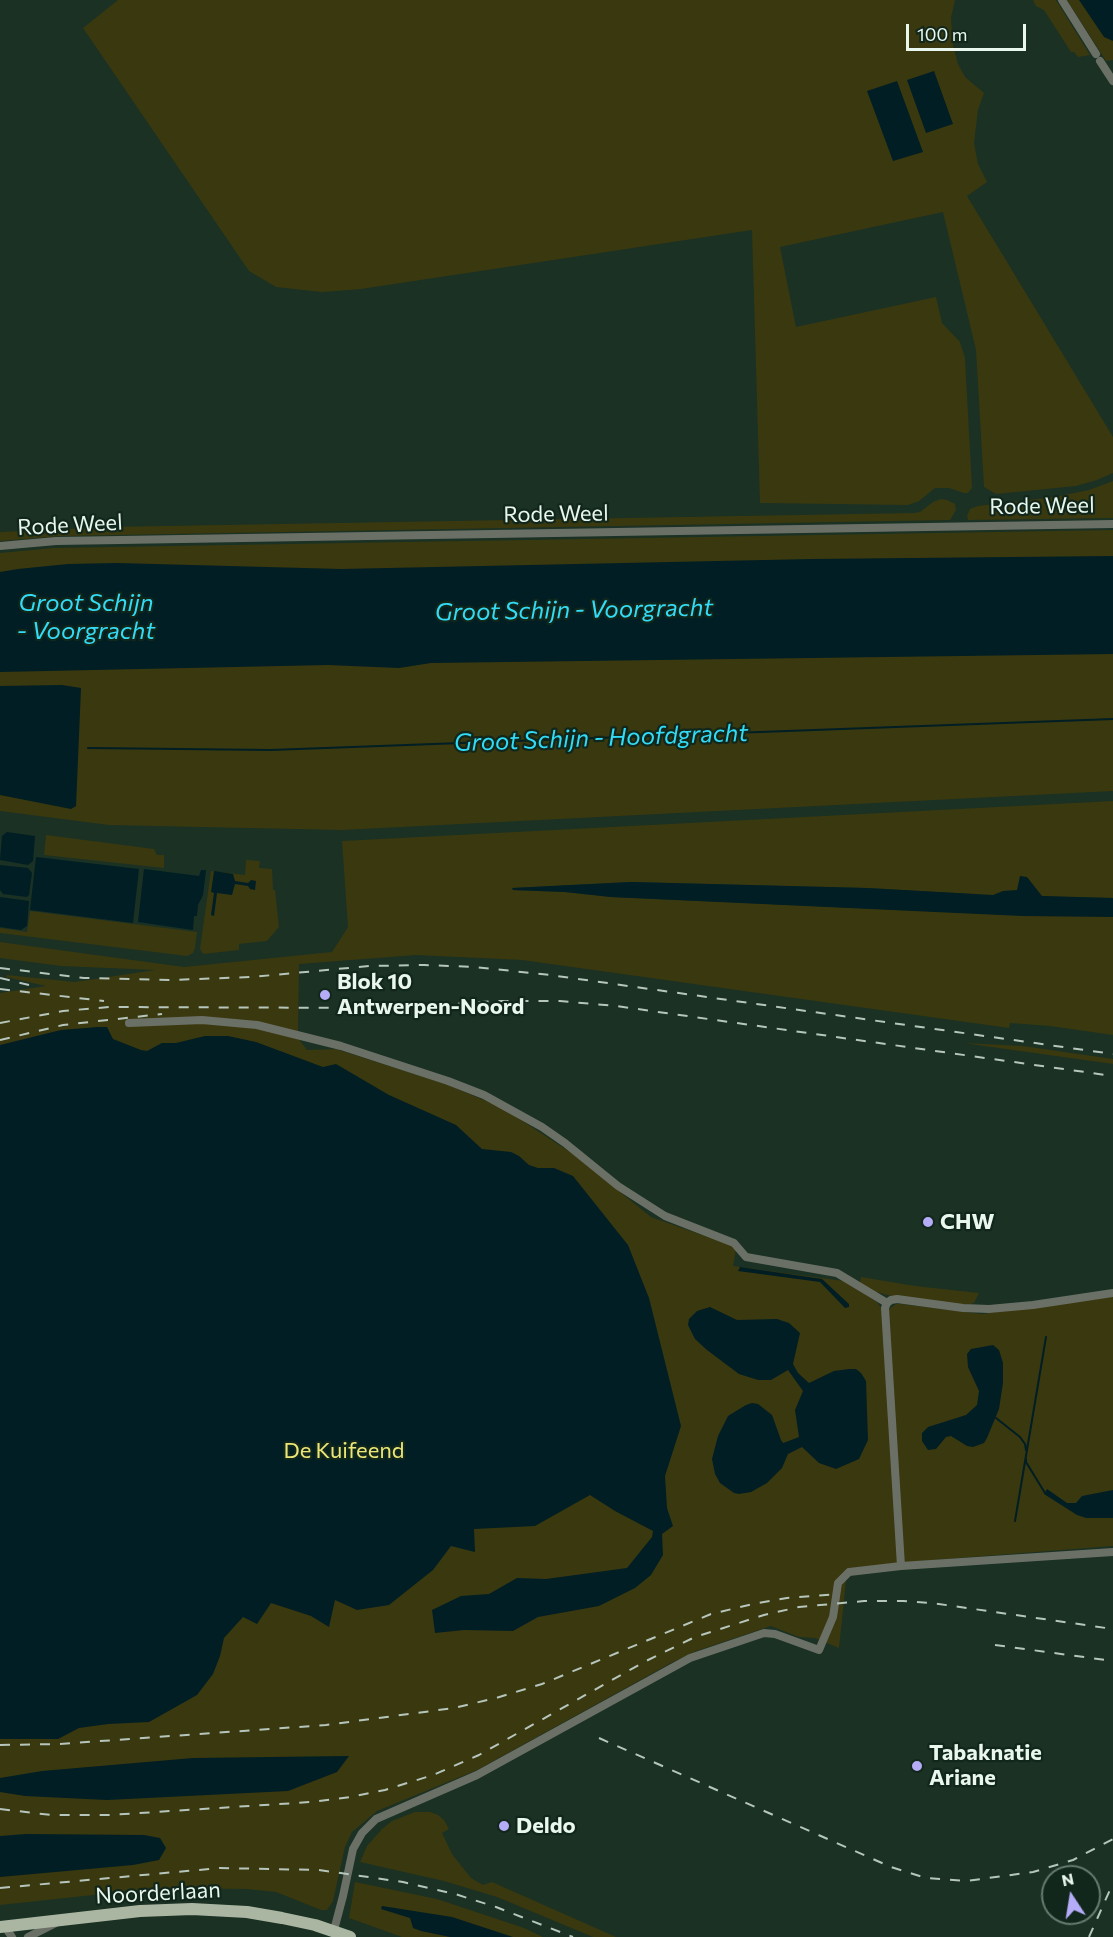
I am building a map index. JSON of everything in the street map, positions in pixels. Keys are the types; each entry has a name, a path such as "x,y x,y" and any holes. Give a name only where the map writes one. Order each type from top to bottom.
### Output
{"main road":[{"name":"Noorderlaan","path":"6,1930 59,1921 156,1910 192,1909 247,1912 297,1920 350,1937"}],"street":[{"path":"1062,0 1113,81"},
{"name":"Rode Weel","path":"0,546 56,541 1113,524"},
{"path":"129,1023 202,1020 256,1025 341,1046 457,1085 493,1099 542,1127 618,1186 665,1216 734,1243 746,1257 837,1273 887,1303"},
{"path":"901,1566 885,1308 887,1303 897,1299 963,1308 989,1309 1042,1304 1113,1293"},
{"path":"334,1930 344,1896 352,1849 362,1833 376,1819 477,1775 690,1658 764,1633 776,1634 819,1650 833,1617 838,1583 849,1572 901,1566 1113,1551"},
{"path":"28,1937 59,1921"}],"green space":[{"path":"118,0 955,0 951,18 953,46 958,64 965,77 984,93 978,110 974,143 978,164 987,182 967,196 1113,437 1113,473 1076,486 996,494 984,487 976,350 943,212 780,247 796,327 936,297 942,323 960,342 965,358 972,488 968,493 964,493 949,488 935,488 919,501 908,505 760,503 752,230 361,289 322,292 276,287 249,271 83,28"},
{"path":"1033,0 1056,0 1090,55 1078,57 1071,52 1044,10 1036,6"},
{"path":"1067,0 1104,0 1113,13 1113,60 1106,61"},
{"path":"1113,481 1113,518 968,520 970,509 978,506 1054,497 1089,490"},
{"path":"941,499 955,504 956,510 950,520 61,536 0,541 0,532 108,527 914,513 920,512"},
{"path":"1113,530 1113,791 342,830 109,825 0,811 0,553 53,548"},
{"name":"De Kuifeend","path":"1113,801 1113,898 1025,896 1113,909 1113,1035 1010,1023 1009,1028 522,960 416,955 299,964 298,1038 307,1050 336,1049 445,1084 501,1107 573,1154 651,1217 733,1246 736,1249 733,1266 844,1281 877,1302 882,1309 888,1310 896,1304 901,1304 982,1314 1113,1296 1113,1546 852,1568 847,1571 839,1648 815,1638 799,1637 771,1626 696,1651 477,1770 377,1811 352,1832 345,1847 333,1901 327,1910 321,1910 276,1892 182,1888 0,1905 0,993 46,986 6,977 7,975 75,982 155,970 61,966 0,958 0,942 184,967 332,952 348,927 342,841","holes":["631,882 867,888 972,894 972,913 611,897 513,890 513,888"]},
{"path":"46,835 154,849 157,855 164,855 164,868 44,855"},
{"path":"246,860 260,861 259,868 272,869 279,927 267,941 239,944 239,950 203,954 200,949 211,871 245,875"},
{"path":"30,911 197,932 195,948 193,953 187,956 0,933 0,928 27,932"},
{"path":"963,1043 1023,1046 1113,1059 1113,1064"},
{"path":"861,1277 979,1293 974,1303 964,1306 891,1296 873,1291 860,1283"},
{"path":"415,1812 430,1812 444,1820 449,1829 442,1833 452,1854 471,1878 483,1885 492,1882 616,1937 593,1937 497,1897 444,1881 360,1862 367,1846 382,1829 392,1821"},
{"path":"355,1882 437,1899 524,1928 543,1937 402,1937 349,1918"}],"water":[{"path":"1079,0 1113,0 1113,41 1104,37"},
{"path":"934,71 953,124 926,133 907,80"},
{"path":"897,81 923,152 893,161 867,91"},
{"name":"Groot Schijn - Voorgracht","path":"1113,556 1113,654 431,663 399,668 328,665 0,672 0,572 18,569 68,564 117,563 341,569 812,559"},
{"path":"62,685 81,688 76,806 71,809 0,795 0,686"},
{"path":"7,832 35,836 33,861 28,865 0,860 2,836"},
{"path":"36,857 139,869 133,923 30,910"},
{"path":"0,865 28,868 32,873 27,897 3,894 0,890"},
{"path":"144,869 199,876 201,870 206,870 203,895 198,905 197,916 194,916 193,930 138,922"},
{"path":"214,871 233,874 235,881 248,883 251,880 256,881 255,890 248,886 235,884 232,895 217,893 214,916 211,915"},
{"path":"1020,876 1027,877 1042,896 1113,898 1113,917 1022,916 611,897 513,890 512,888 631,882 867,888 993,895 1003,891 1017,890"},
{"path":"0,897 29,901 27,926 21,930 0,927"},
{"path":"107,1027 113,1039 147,1051 162,1043 176,1043 205,1036 228,1036 256,1042 323,1067 336,1064 389,1095 456,1125 482,1149 511,1152 529,1165 538,1168 554,1168 573,1176 628,1245 649,1298 681,1426 665,1476 667,1508 673,1526 662,1534 663,1555 651,1575 635,1588 599,1606 538,1617 513,1631 464,1630 435,1633 432,1610 461,1596 489,1594 517,1578 546,1579 627,1568 652,1537 653,1531 590,1495 535,1526 474,1529 475,1552 451,1546 433,1570 389,1605 357,1610 335,1600 329,1627 311,1616 271,1603 257,1624 243,1617 224,1638 213,1674 197,1695 149,1722 79,1728 58,1739 0,1739 0,1045 61,1030"},
{"path":"740,1267 822,1279 849,1304 849,1307 845,1308 820,1282 738,1271"},
{"path":"710,1307 737,1320 777,1319 789,1323 800,1333 793,1364 798,1373 809,1383 834,1371 856,1369 861,1373 866,1381 868,1440 859,1459 836,1469 819,1463 802,1447 788,1454 782,1468 767,1483 751,1492 734,1493 720,1483 715,1474 712,1459 718,1436 728,1416 746,1405 758,1404 772,1415 781,1440 783,1443 786,1442 799,1437 795,1410 803,1391 788,1370 771,1380 758,1380 739,1374 707,1350 695,1339 688,1325 689,1319 697,1311"},
{"path":"993,1345 999,1350 1003,1363 1003,1383 999,1409 984,1443 973,1447 967,1446 951,1436 946,1437 936,1449 928,1450 922,1441 922,1433 928,1427 966,1415 977,1405 979,1391 968,1367 967,1354 971,1349"},
{"path":"1047,1489 1067,1503 1076,1503 1082,1496 1113,1490 1113,1518 1086,1518 1077,1515 1044,1494"},
{"path":"349,1756 337,1772 288,1791 107,1800 25,1796 0,1792 0,1778 42,1771 193,1758"},
{"path":"26,1834 144,1835 160,1838 166,1848 159,1860 133,1865 0,1877 0,1836"},
{"path":"382,1906 452,1917 513,1937 450,1937 421,1931 413,1928 410,1918 381,1909"}],"waterway":[{"name":"Groot Schijn - Hoofdgracht","path":"88,748 271,750 1113,719"},
{"path":"1015,1521 1046,1337"},
{"path":"996,1418 1020,1437 1026,1450"},
{"path":"1026,1459 1045,1493"}],"railway":[{"path":"0,968 84,978 171,980 252,977 369,966 475,967 550,975 1113,1054"},
{"path":"0,978 29,985"},
{"path":"0,989 104,1001"},
{"path":"0,1023 63,1011 109,1007 382,1008 497,1001 560,1001 616,1006 1113,1076"},
{"path":"0,1040 63,1025 162,1014"},
{"path":"0,1745 59,1744 326,1725 454,1708 542,1684 711,1614 787,1598 839,1594"},
{"path":"0,1809 51,1815 109,1815 311,1802 385,1790 433,1775 479,1755 644,1662 695,1637 764,1615 799,1607 864,1601 932,1603 1113,1629"},
{"path":"995,1645 1113,1661"},
{"path":"599,1738 891,1867 926,1878 966,1881 1033,1872 1073,1860 1113,1839"},
{"path":"0,1888 220,1868 319,1870 403,1882 455,1894 496,1907 573,1937"},
{"path":"1089,1937 1113,1883"}],"place":[{"name":"Blok 10 Antwerpen-Noord","path":"325,995"},
{"name":"CHW","path":"928,1222"},
{"name":"Tabaknatie Ariane","path":"917,1766"},
{"name":"Deldo","path":"504,1826"}]}
